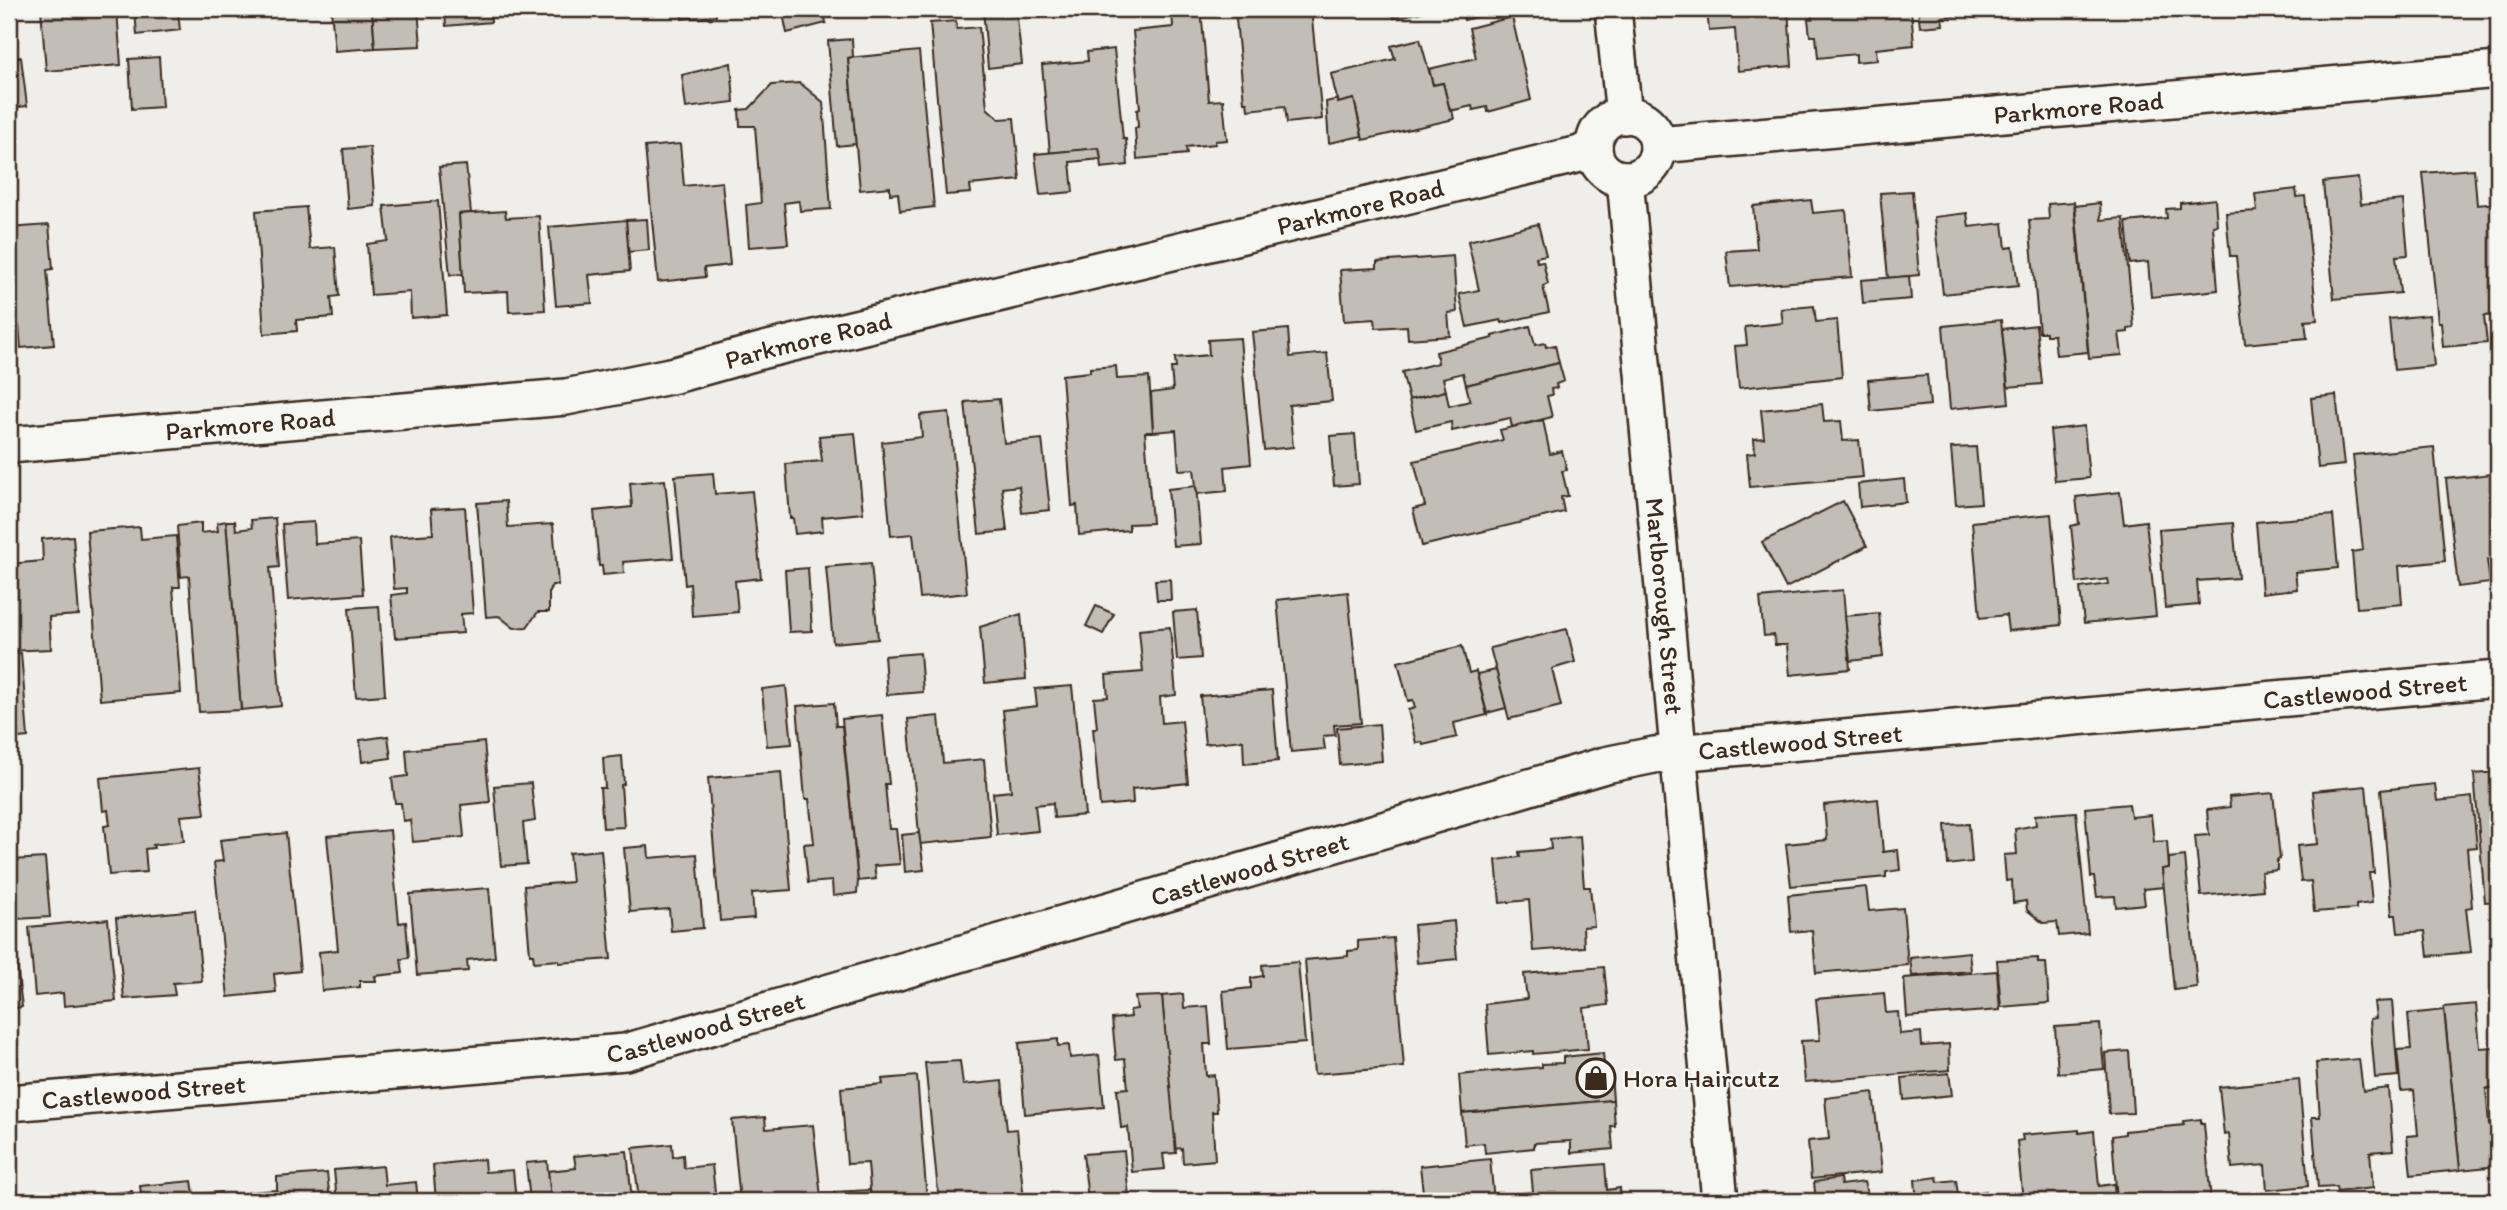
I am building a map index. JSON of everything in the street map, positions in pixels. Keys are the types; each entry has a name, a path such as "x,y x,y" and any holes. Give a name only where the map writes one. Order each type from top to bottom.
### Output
{"street":[{"path":"1613,9 1623,116"},
{"name":"Parkmore Road","path":"1658,145 2498,70"},
{"path":"1623,116 1643,120 1651,127 1658,145 1653,165 1636,178 1615,177 1600,166 1595,157 1596,137 1606,122 1623,116"},
{"name":"Parkmore Road","path":"9,445 566,397 675,375 764,350 1580,154 1594,147"},
{"name":"Marlborough Street","path":"1625,179 1720,1201"},
{"name":"Castlewood Street","path":"9,1103 625,1052 1605,765 1679,752 2498,679"}],"building":[{"path":"41,9 117,9 121,65 46,71"},
{"path":"218,9 178,13 180,30 137,35 135,11"},
{"path":"331,9 372,9 375,48 335,51"},
{"path":"372,9 418,9 421,46 375,48"},
{"path":"445,9 490,9 491,22 446,26"},
{"path":"681,9 715,9 716,16 682,19"},
{"path":"782,9 824,9 826,23 787,33"},
{"path":"983,9 1016,9 1022,64 988,68"},
{"path":"1172,9 1201,9 1209,101 1223,100 1227,140 1186,147 1187,154 1137,159 1135,128 1138,127 1137,110 1140,109 1133,31 1173,27"},
{"path":"1235,9 1311,9 1322,119 1287,123 1285,106 1248,110 1247,102 1244,102"},
{"path":"1391,9 1435,9 1394,18"},
{"path":"1461,9 1505,9 1505,10 1464,20"},
{"path":"1707,9 1788,9 1792,66 1738,71 1735,29 1709,31"},
{"path":"1811,9 1911,9 1914,45 1876,49 1877,60 1856,62 1856,54 1818,58 1816,36 1810,36 1808,19 1812,19"},
{"path":"1918,9 1966,9 1966,14 1942,17 1943,25 1920,27"},
{"path":"2069,9 2103,9 2103,10 2069,13"},
{"path":"1512,17 1531,100 1488,112 1487,107 1473,110 1472,106 1450,111 1443,83 1433,85 1429,69 1476,58 1469,28"},
{"path":"956,21 957,29 979,27 987,108 999,119 1014,118 1020,180 970,185 971,193 946,195 930,23"},
{"path":"852,39 853,57 848,58 856,144 837,146 828,41"},
{"path":"1420,39 1433,85 1443,83 1454,119 1363,140 1354,99 1338,103 1331,74 1395,59 1391,46"},
{"path":"1114,49 1128,165 1101,168 1099,148 1050,153 1042,65 1088,61 1087,52"},
{"path":"919,51 934,207 900,211 898,193 890,194 890,187 860,190 848,58"},
{"path":"21,57 27,106 9,108 9,59"},
{"path":"159,57 162,107 132,109 129,59"},
{"path":"731,63 734,102 686,108 682,75"},
{"path":"800,83 823,102 831,209 800,211 799,201 784,203 788,244 749,247 746,205 761,203 755,126 740,126 739,110 749,109 772,85"},
{"path":"1338,99 1338,103 1354,99 1362,136 1329,143 1326,102"},
{"path":"680,144 684,186 722,182 730,265 704,268 705,277 658,282 645,147"},
{"path":"370,147 375,206 348,209 343,149"},
{"path":"1099,148 1101,159 1070,162 1073,192 1040,195 1035,154"},
{"path":"466,165 471,213 459,214 463,274 450,275 439,167"},
{"path":"2474,169 2477,205 2498,203 2498,315 2484,316 2487,343 2443,347 2441,322 2438,322 2423,173"},
{"path":"2358,178 2361,204 2403,200 2408,255 2396,256 2400,293 2334,299 2323,182"},
{"path":"2296,189 2297,197 2305,196 2317,320 2305,321 2307,338 2245,344 2236,256 2230,256 2226,213 2257,211 2255,194"},
{"path":"1912,191 1919,275 1888,278 1880,193"},
{"path":"2215,199 2217,225 2213,226 2218,290 2151,297 2148,262 2130,264 2126,222 2167,218 2166,209 2180,208 2180,203"},
{"path":"1811,200 1813,213 1846,210 1852,277 1730,287 1726,251 1757,249 1753,206"},
{"path":"438,201 447,315 411,318 410,292 371,295 367,244 388,241 384,206"},
{"path":"2074,202 2088,352 2056,355 2054,335 2039,332 2029,220 2049,219 2048,204"},
{"path":"2100,203 2101,220 2123,218 2134,328 2119,333 2122,355 2089,358 2075,206"},
{"path":"306,207 310,249 335,247 339,296 331,297 333,317 296,320 297,331 264,334 256,211"},
{"path":"505,211 506,218 539,216 545,310 509,312 508,291 464,293 459,214"},
{"path":"1967,213 1969,227 2003,223 2006,248 2013,247 2018,286 1943,294 1934,217"},
{"path":"647,219 649,250 628,252 626,220"},
{"path":"626,220 630,271 589,275 592,303 556,306 549,227"},
{"path":"1538,224 1546,255 1536,257 1537,262 1543,261 1548,284 1543,286 1549,312 1502,323 1501,320 1467,327 1459,294 1479,290 1468,241"},
{"path":"49,225 53,269 47,270 54,345 21,348 19,326 9,327 9,228"},
{"path":"1453,256 1457,312 1448,313 1450,336 1408,339 1407,326 1376,328 1375,319 1344,321 1340,270 1377,268 1377,262"},
{"path":"1909,276 1911,299 1863,303 1861,280"},
{"path":"1814,306 1816,322 1837,320 1842,377 1739,388 1735,346 1747,345 1745,327 1783,323 1781,309"},
{"path":"2429,315 2434,366 2394,370 2389,319"},
{"path":"2001,320 2009,403 1950,409 1943,326"},
{"path":"2036,325 2042,384 2008,387 2002,329"},
{"path":"1530,326 1535,345 1555,345 1559,363 1466,385 1463,373 1443,378 1446,391 1409,400 1402,372 1438,363 1436,352"},
{"path":"1288,329 1290,357 1327,353 1332,401 1289,405 1293,447 1264,450 1252,332"},
{"path":"1240,338 1251,464 1225,467 1227,491 1197,494 1194,469 1179,470 1176,430 1153,432 1151,393 1173,390 1171,368 1176,368 1175,358 1209,355 1208,340"},
{"path":"1559,363 1564,381 1556,384 1557,388 1551,389 1552,395 1547,396 1552,417 1512,427 1510,418 1452,431 1451,422 1416,430 1409,400 1446,391 1449,406 1470,401 1466,385"},
{"path":"1116,366 1117,379 1149,377 1153,432 1145,432 1152,523 1129,524 1129,530 1079,535 1077,505 1072,506 1062,375 1090,372 1090,368"},
{"path":"1927,375 1930,405 1871,411 1868,380"},
{"path":"2336,395 2344,465 2318,468 2311,398"},
{"path":"999,399 1004,443 1042,439 1050,510 1022,513 1019,486 1002,488 1007,531 979,534 965,402"},
{"path":"1822,404 1824,422 1841,421 1843,441 1859,440 1863,477 1750,487 1747,454 1755,453 1754,439 1764,438 1761,410"},
{"path":"949,412 967,593 920,598 913,534 891,536 882,442 922,437 920,415"},
{"path":"1543,420 1550,454 1562,451 1567,470 1562,471 1568,496 1561,497 1564,512 1422,546 1413,509 1425,506 1414,461 1503,440 1500,430"},
{"path":"2084,426 2089,478 2055,481 2050,430"},
{"path":"855,433 863,513 822,517 823,531 795,534 793,518 790,518 786,464 822,461 819,436"},
{"path":"1355,434 1359,484 1334,486 1330,436"},
{"path":"1976,447 1981,503 1956,505 1951,448"},
{"path":"2434,447 2445,561 2399,566 2402,604 2357,608 2352,552 2363,550 2353,455"},
{"path":"713,473 715,494 752,491 761,578 735,581 738,612 692,616 690,584 685,585 675,476"},
{"path":"2491,474 2495,511 2498,511 2498,558 2487,560 2490,583 2458,587 2446,479"},
{"path":"1904,479 1906,502 1860,507 1858,484"},
{"path":"665,480 673,558 623,562 624,573 603,575 602,566 599,566 594,511 632,507 630,483"},
{"path":"1196,486 1201,544 1173,546 1168,489"},
{"path":"2120,492 2124,524 2146,521 2156,616 2084,623 2080,588 2109,584 2108,579 2077,583 2071,526 2079,524 2076,497"},
{"path":"506,501 508,527 553,524 558,585 552,585 549,591 549,612 538,612 527,627 514,628 499,616 486,617 477,503"},
{"path":"1843,501 1867,546 1786,588 1762,542"},
{"path":"465,507 473,613 461,614 463,633 395,638 391,595 407,593 407,588 394,589 390,537 433,534 431,509"},
{"path":"2051,514 2061,625 2008,631 2006,615 1980,618 1972,522"},
{"path":"2333,515 2338,568 2295,572 2297,589 2262,593 2256,522"},
{"path":"275,518 279,567 270,568 281,706 241,710 226,521 235,521 236,530 252,528 251,520"},
{"path":"226,521 241,710 199,712 189,576 181,577 177,526 201,523 201,533 218,531 217,523"},
{"path":"314,522 315,544 359,541 363,594 288,600 282,524"},
{"path":"2233,523 2238,578 2197,581 2199,605 2165,608 2159,529"},
{"path":"140,527 141,539 176,536 180,587 173,587 181,693 100,700 87,531"},
{"path":"73,536 79,615 49,617 51,649 9,651 9,564 43,561 42,539"},
{"path":"871,563 878,639 833,643 826,567"},
{"path":"808,568 812,631 789,632 785,570"},
{"path":"1170,579 1171,600 1157,600 1155,580"},
{"path":"1843,590 1850,669 1790,675 1787,645 1775,645 1774,635 1764,636 1760,598"},
{"path":"1348,592 1361,723 1334,725 1335,735 1323,736 1325,749 1291,752 1277,600"},
{"path":"379,606 385,695 356,697 349,608"},
{"path":"1096,606 1114,614 1103,634 1086,626"},
{"path":"1197,610 1201,658 1177,660 1173,612"},
{"path":"1879,613 1883,657 1850,661 1845,616"},
{"path":"1021,614 1026,679 985,683 980,627"},
{"path":"1170,627 1176,695 1160,697 1162,723 1182,721 1188,783 1132,789 1133,803 1100,806 1093,728 1097,728 1094,698 1108,697 1106,675 1143,672 1139,630"},
{"path":"1567,629 1575,662 1552,669 1561,706 1509,719 1490,648"},
{"path":"1462,646 1469,673 1476,671 1487,715 1454,723 1457,737 1423,745 1422,742 1416,743 1408,710 1415,708 1413,700 1408,701 1398,662"},
{"path":"21,653 28,737 9,739 9,654"},
{"path":"920,653 923,692 887,695 884,656"},
{"path":"1496,670 1506,708 1487,713 1477,674"},
{"path":"786,686 792,744 767,746 762,689"},
{"path":"1072,686 1085,815 1054,818 1053,803 1035,805 1038,831 997,835 993,793 1011,791 1003,710 1037,706 1035,689"},
{"path":"1272,690 1278,761 1244,764 1243,740 1205,744 1200,696"},
{"path":"834,703 836,726 842,726 858,881 857,893 833,896 832,881 808,883 804,844 814,843 809,799 805,799 797,706"},
{"path":"882,715 889,784 885,784 889,829 896,829 900,864 874,866 876,879 858,881 842,719"},
{"path":"939,716 943,763 984,759 991,837 920,844 908,719"},
{"path":"1379,724 1382,761 1340,765 1337,728"},
{"path":"388,736 391,758 362,762 360,740"},
{"path":"484,742 490,802 461,805 464,837 413,842 410,820 403,821 401,803 395,803 392,778 408,776 406,750"},
{"path":"622,756 624,827 603,828 600,788 605,788 603,758"},
{"path":"199,768 205,814 181,816 184,841 153,845 154,848 145,849 147,872 109,875 104,826 110,825 108,810 103,811 100,778"},
{"path":"781,772 791,890 752,893 754,918 720,921 708,778"},
{"path":"2498,772 2498,901 2485,902 2474,774"},
{"path":"531,783 535,821 523,823 527,864 501,866 494,786"},
{"path":"2435,784 2437,801 2472,797 2477,847 2467,848 2472,907 2466,908 2471,952 2428,956 2425,931 2398,933 2396,915 2392,915 2381,790"},
{"path":"2366,786 2374,873 2369,873 2372,903 2356,905 2356,909 2314,912 2311,881 2301,882 2297,846 2318,844 2313,791"},
{"path":"2273,793 2280,859 2277,860 2277,870 2261,872 2263,890 2201,896 2195,836 2209,835 2207,810 2230,807 2229,797"},
{"path":"1878,799 1883,852 1898,850 1900,870 1886,872 1886,877 1791,886 1786,844 1827,840 1824,805"},
{"path":"2129,804 2131,817 2151,815 2154,842 2167,841 2169,868 2162,869 2164,887 2143,889 2145,904 2116,907 2115,896 2097,897 2094,877 2091,877 2085,808"},
{"path":"2076,812 2088,933 2059,936 2057,922 2043,923 2027,910 2026,901 2013,903 2012,880 2006,881 2004,855 2017,854 2015,829 2036,825 2035,815"},
{"path":"1969,824 1972,862 1948,865 1945,825"},
{"path":"390,830 399,923 406,922 409,958 401,959 403,973 375,976 376,981 360,981 360,987 322,991 319,952 338,950 327,836"},
{"path":"286,833 300,971 274,974 276,992 228,997 214,862 223,861 220,840"},
{"path":"919,833 924,870 905,872 902,835"},
{"path":"1580,836 1584,887 1590,887 1594,926 1583,927 1584,947 1533,951 1529,900 1500,903 1496,860 1520,857 1519,852 1551,849 1550,839"},
{"path":"648,846 649,858 697,854 703,928 671,931 669,909 630,912 624,848"},
{"path":"601,850 611,959 534,962 533,954 530,954 524,886 572,882 569,853"},
{"path":"2185,856 2197,987 2174,990 2162,869 2169,868 2169,858"},
{"path":"45,858 50,917 16,919 11,860"},
{"path":"1866,887 1869,911 1903,908 1908,965 1816,973 1812,930 1791,932 1788,895"},
{"path":"489,888 495,957 467,960 468,971 417,975 410,894"},
{"path":"195,910 202,981 173,983 175,995 124,999 116,918"},
{"path":"108,919 116,1001 64,1006 63,993 35,996 29,927"},
{"path":"1454,921 1457,959 1417,963 1414,925"},
{"path":"9,927 12,927 22,1007 9,1009"},
{"path":"1393,938 1404,1067 1314,1074 1305,960 1348,956 1348,951 1358,950 1358,941"},
{"path":"1969,952 1971,971 1912,976 1910,958"},
{"path":"2038,958 2038,963 2046,963 2049,1003 2001,1007 1997,960"},
{"path":"1298,962 1305,1043 1228,1049 1223,991 1251,988 1251,978 1263,976 1262,965"},
{"path":"1604,967 1608,1005 1584,1008 1588,1049 1489,1055 1485,1004 1527,999 1524,974"},
{"path":"1997,971 2000,1010 1907,1017 1904,978"},
{"path":"1884,993 1886,1013 1898,1012 1900,1034 1921,1032 1922,1046 1949,1044 1950,1070 1805,1082 1801,1041 1820,1040 1816,999"},
{"path":"1183,994 1184,1008 1208,1006 1211,1044 1204,1044 1206,1076 1214,1075 1217,1112 1212,1112 1215,1160 1183,1163 1182,1148 1174,1149 1162,996"},
{"path":"1162,996 1176,1153 1163,1154 1165,1169 1132,1172 1128,1127 1121,1128 1117,1089 1128,1088 1125,1059 1116,1060 1112,1019 1131,1017 1130,1010 1137,1009 1135,997"},
{"path":"2392,1001 2398,1076 2375,1078 2370,1019 2376,1018 2374,1002"},
{"path":"2476,1004 2480,1048 2493,1047 2497,1089 2486,1089 2489,1124 2498,1123 2498,1166 2460,1170 2444,1007"},
{"path":"2444,1010 2460,1170 2411,1175 2407,1136 2418,1135 2414,1090 2401,1091 2397,1050 2411,1049 2408,1014"},
{"path":"2100,1024 2104,1069 2058,1073 2055,1027"},
{"path":"1058,1039 1058,1046 1069,1045 1070,1058 1099,1055 1104,1107 1025,1114 1019,1043"},
{"path":"2129,1051 2133,1113 2109,1114 2105,1053"},
{"path":"1603,1053 1605,1074 1611,1074 1613,1100 1462,1113 1459,1075 1542,1067 1542,1064 1563,1063 1563,1057"},
{"path":"2359,1059 2363,1091 2388,1088 2393,1150 2370,1152 2373,1188 2337,1192 2336,1187 2318,1188 2312,1117 2320,1117 2316,1063"},
{"path":"960,1061 963,1085 1002,1081 1007,1130 1017,1129 1024,1201 939,1201 925,1063"},
{"path":"1949,1073 1952,1095 1904,1100 1902,1078"},
{"path":"917,1076 927,1201 871,1201 868,1163 847,1164 841,1088 883,1084 882,1079"},
{"path":"2299,1079 2308,1186 2267,1190 2265,1165 2232,1168 2229,1134 2224,1135 2219,1087"},
{"path":"1873,1092 1882,1172 1811,1179 1808,1141 1829,1139 1825,1098"},
{"path":"1613,1100 1613,1149 1571,1153 1571,1141 1534,1143 1534,1148 1485,1153 1484,1143 1465,1145 1462,1113"},
{"path":"765,1117 766,1129 813,1125 821,1197 740,1201 732,1120"},
{"path":"2201,1119 2201,1124 2204,1124 2211,1201 2169,1201 2169,1198 2117,1201 2112,1136 2125,1134 2125,1131 2184,1125 2183,1121"},
{"path":"2079,1130 2079,1133 2094,1131 2099,1186 2114,1184 2115,1201 2075,1201 2075,1195 2057,1197 2057,1201 2023,1201 2017,1141 2023,1140 2022,1135"},
{"path":"672,1144 673,1157 683,1155 684,1168 712,1165 716,1201 639,1201 633,1148"},
{"path":"627,1151 632,1201 551,1201 548,1171 576,1168 574,1156"},
{"path":"1124,1151 1129,1196 1088,1200 1083,1154"},
{"path":"484,1159 485,1172 513,1170 516,1201 436,1201 433,1165"},
{"path":"1490,1159 1494,1201 1424,1201 1420,1166"},
{"path":"547,1161 551,1199 530,1201 526,1163"},
{"path":"1605,1164 1607,1190 1620,1188 1621,1201 1512,1201 1511,1194 1533,1192 1531,1170"},
{"path":"383,1166 385,1185 416,1182 418,1201 337,1201 334,1170"},
{"path":"327,1173 330,1201 250,1201 249,1192 277,1190 277,1177"},
{"path":"1937,1177 1938,1182 1956,1180 1958,1195 1986,1191 1987,1198 2017,1194 2018,1201 1917,1201 1915,1180"},
{"path":"1840,1178 1841,1185 1864,1182 1869,1201 1816,1201 1814,1182"},
{"path":"192,1181 194,1194 221,1192 222,1201 142,1201 140,1186"},
{"path":"870,1190 871,1201 835,1201 834,1192"},
{"path":"132,1191 133,1201 94,1201 93,1195"},
{"path":"33,1197 34,1201 9,1201 9,1199"}],"place":[{"name":"Hora Haircutz","path":"1596,1078"}]}
